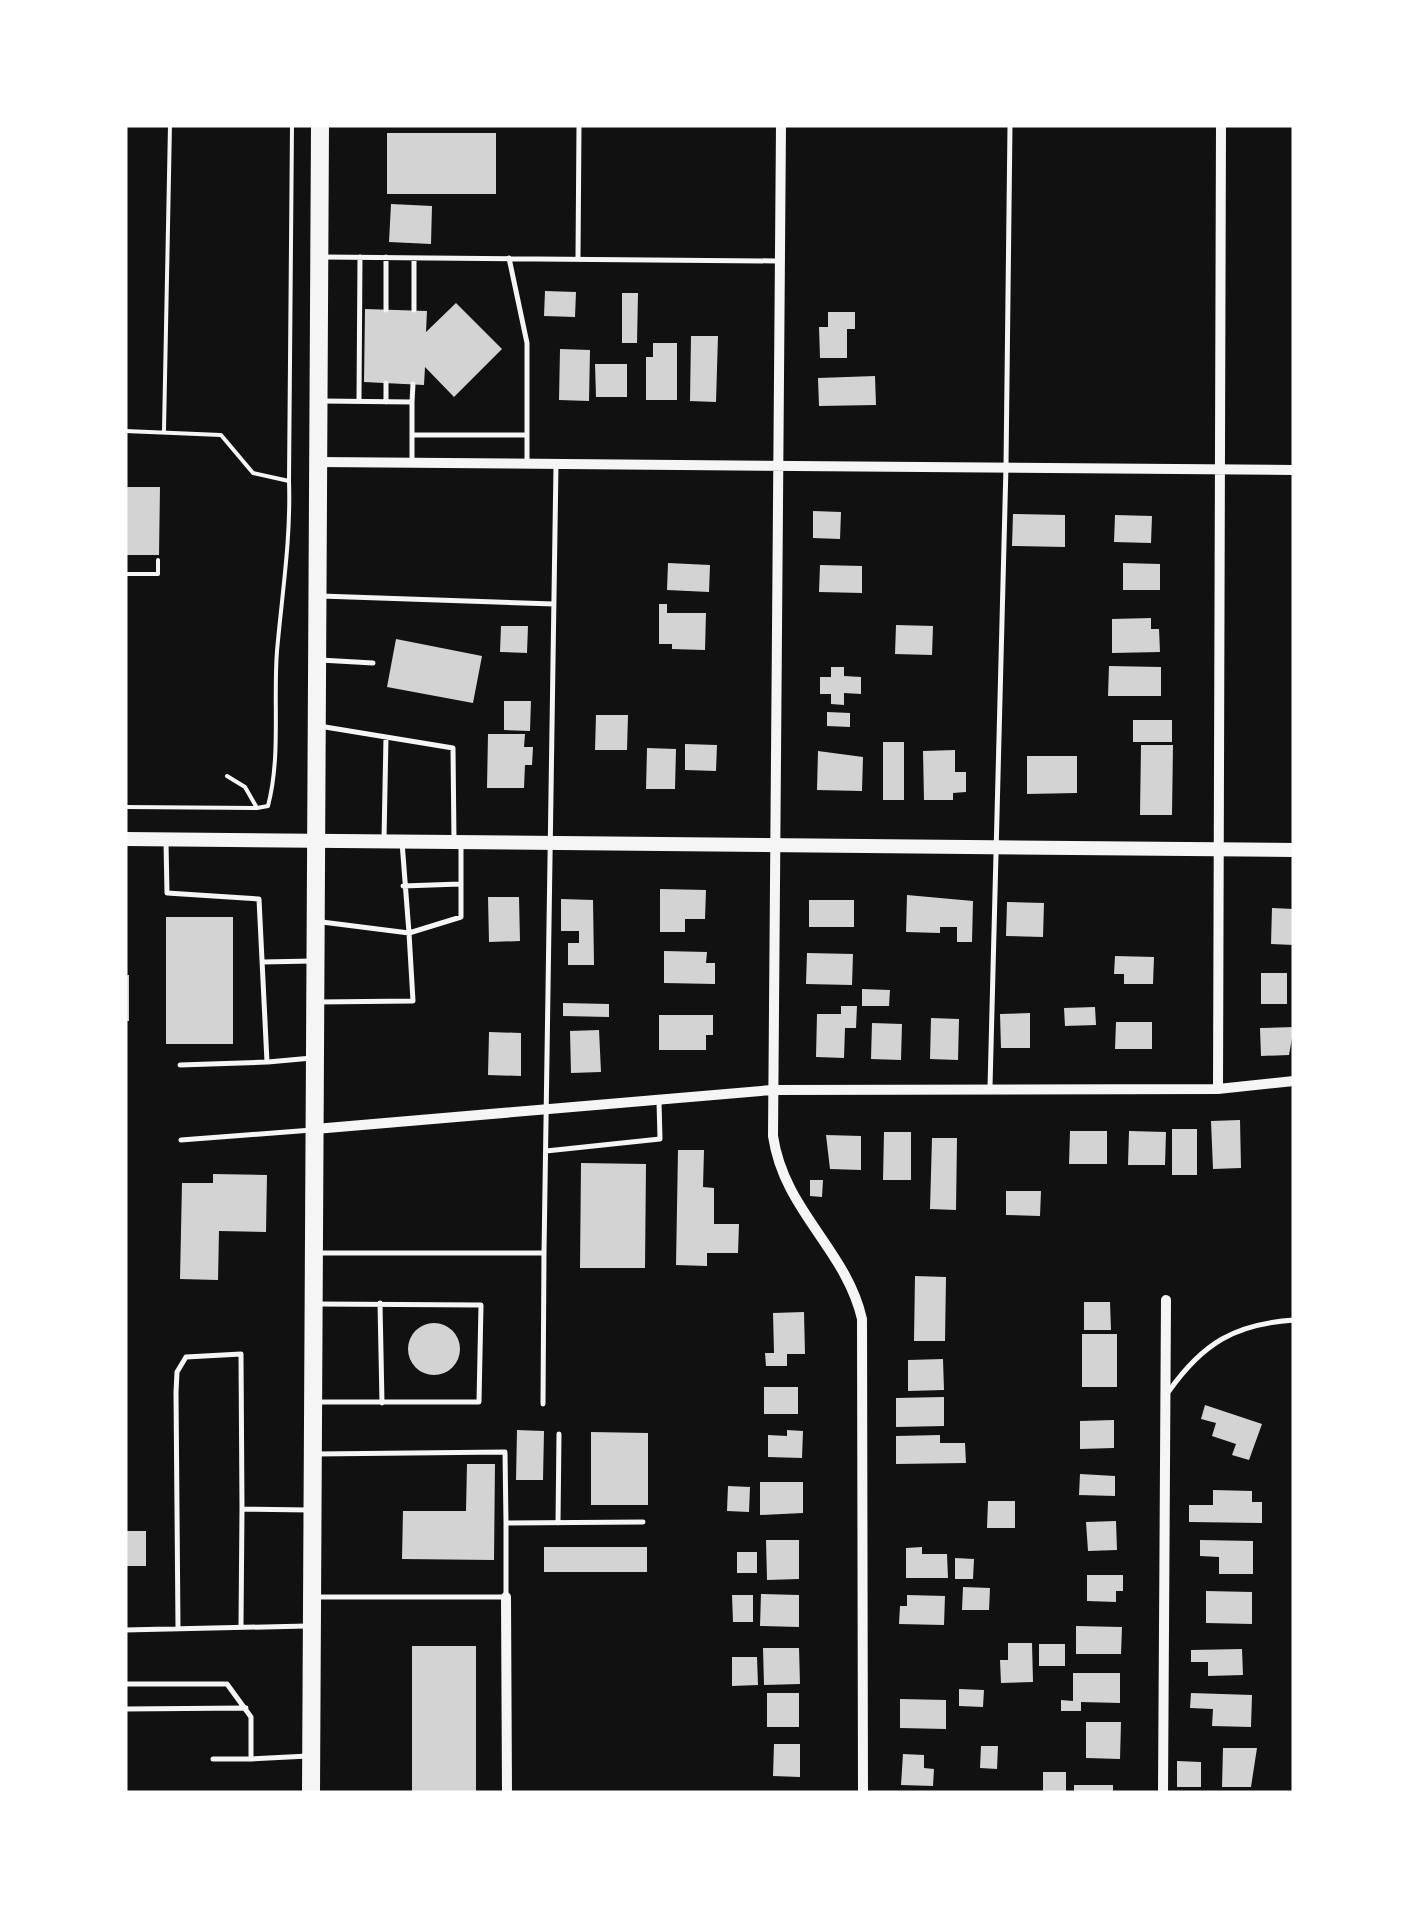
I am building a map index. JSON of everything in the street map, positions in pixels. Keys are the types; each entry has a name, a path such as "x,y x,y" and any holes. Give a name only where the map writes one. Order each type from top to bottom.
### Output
{"main road":[{"path":"311,1793 320,125"}],"street":[{"path":"781,125 773,1136 781,1175 795,1203 847,1276 862,1319 864,1793"},
{"path":"1218,1089 1221,125"},
{"path":"318,462 1294,470"},
{"path":"125,839 1294,850"},
{"path":"314,1130 772,1090 1218,1089 1294,1082"},
{"path":"1164,1793 1166,1300"},
{"path":"506,1597 506,1793"}],"lane":[{"path":"578,258 580,125"},
{"path":"990,1090 1006,466 1010,125"},
{"path":"320,257 780,260"},
{"path":"359,400 360,257"},
{"path":"386,257 386,310"},
{"path":"414,257 414,310"},
{"path":"509,258 528,343 527,462"},
{"path":"386,383 386,402"},
{"path":"412,384 412,462"},
{"path":"319,401 412,402"},
{"path":"412,434 526,435"},
{"path":"543,1404 556,462"},
{"path":"318,596 556,604"},
{"path":"317,660 374,663"},
{"path":"316,921 409,933 461,917 453,748 317,726"},
{"path":"384,839 386,736"},
{"path":"166,839 167,893 259,899 267,1062"},
{"path":"315,1002 413,1001 402,839"},
{"path":"404,886 461,884"},
{"path":"262,962 316,961"},
{"path":"180,1065 315,1058"},
{"path":"546,1151 660,1139 659,1098"},
{"path":"181,1140 314,1130"},
{"path":"314,1253 544,1253"},
{"path":"313,1402 479,1402 480,1305 314,1304"},
{"path":"380,1304 382,1403"},
{"path":"1166,1395 1191,1359 1236,1332 1252,1323 1294,1320"},
{"path":"178,1628 177,1372 186,1357 241,1354 241,1625"},
{"path":"558,1522 559,1434"},
{"path":"312,1597 506,1597 505,1452 313,1454"},
{"path":"242,1508 312,1510"},
{"path":"506,1522 643,1522"},
{"path":"125,1630 312,1626"},
{"path":"125,1684 227,1684 251,1718 251,1758"},
{"path":"125,1709 246,1708"},
{"path":"213,1758 311,1756"}],"path":[{"path":"164,432 170,125"},
{"path":"125,807 257,808 268,806 274,782 277,653 291,532 292,125"},
{"path":"125,431 221,434 253,473 290,481"},
{"path":"125,574 158,574 158,560"},
{"path":"227,776 245,787 257,808"}],"building":[{"path":"387,133 496,133 496,194 387,194"},
{"path":"391,204 432,206 431,244 389,242"},
{"path":"545,291 576,292 575,317 544,316"},
{"path":"622,293 638,293 637,343 622,343"},
{"path":"456,303 502,349 454,397 425,367 424,385 364,382 365,309 427,311 426,332"},
{"path":"828,312 855,312 855,329 847,329 847,358 820,358 819,327 828,327"},
{"path":"691,336 718,336 716,402 690,401"},
{"path":"653,343 677,343 677,400 646,400 646,357 653,357"},
{"path":"560,349 590,350 589,401 559,400"},
{"path":"595,364 627,364 627,397 596,397"},
{"path":"875,376 876,405 819,406 818,378"},
{"path":"125,487 160,487 159,555 125,555"},
{"path":"813,511 841,512 840,539 813,538"},
{"path":"1013,514 1065,515 1065,547 1012,546"},
{"path":"1115,515 1152,516 1151,543 1114,542"},
{"path":"668,563 710,565 709,592 667,590"},
{"path":"1123,563 1160,564 1160,590 1123,590"},
{"path":"820,565 862,566 862,593 819,592"},
{"path":"659,604 667,604 667,613 706,613 705,650 672,649 672,644 659,644"},
{"path":"1151,618 1151,629 1159,629 1160,652 1112,653 1112,619"},
{"path":"896,625 933,626 932,655 895,654"},
{"path":"501,626 528,626 527,653 500,652"},
{"path":"396,639 482,656 473,703 387,687"},
{"path":"1109,666 1161,667 1161,696 1108,696"},
{"path":"831,667 844,667 844,676 861,677 861,694 844,693 844,705 831,704 831,694 820,694 820,677 831,677"},
{"path":"504,701 531,701 530,731 504,730"},
{"path":"827,712 850,713 850,727 827,726"},
{"path":"596,715 628,715 627,750 595,750"},
{"path":"1133,720 1172,720 1172,742 1133,742"},
{"path":"488,734 525,734 524,747 533,747 532,765 525,765 524,788 487,788"},
{"path":"883,742 904,742 904,800 883,800"},
{"path":"685,744 717,745 716,771 685,770"},
{"path":"1141,745 1173,745 1172,815 1140,815"},
{"path":"647,748 676,749 675,789 646,789"},
{"path":"955,750 955,772 966,772 966,792 953,793 953,800 924,800 923,751"},
{"path":"818,751 863,757 862,791 817,790"},
{"path":"1027,756 1077,756 1077,793 1027,794"},
{"path":"660,889 706,890 705,919 685,919 685,932 660,932"},
{"path":"907,895 973,901 972,942 957,942 957,927 940,927 940,933 906,932"},
{"path":"488,897 519,897 520,941 489,942"},
{"path":"561,899 593,900 594,965 568,965 568,943 579,943 579,931 561,931"},
{"path":"809,900 854,900 854,927 809,927"},
{"path":"1007,902 1044,903 1043,937 1006,936"},
{"path":"1272,908 1294,909 1294,945 1271,944"},
{"path":"166,917 233,917 233,1044 166,1044"},
{"path":"664,951 707,952 706,963 715,963 715,984 664,983"},
{"path":"807,953 853,954 852,985 806,984"},
{"path":"1115,956 1154,957 1153,984 1124,984 1124,974 1114,974"},
{"path":"1261,973 1287,973 1287,1004 1261,1004"},
{"path":"125,975 129,975 129,1021 125,1021"},
{"path":"862,989 890,990 889,1006 862,1006"},
{"path":"563,1003 609,1004 609,1017 563,1016"},
{"path":"841,1006 857,1006 856,1028 845,1028 844,1058 816,1057 817,1014 841,1014"},
{"path":"1095,1007 1096,1025 1065,1026 1064,1008"},
{"path":"1030,1013 1030,1048 1001,1048 1000,1014"},
{"path":"659,1015 713,1015 713,1035 706,1035 706,1050 659,1050"},
{"path":"931,1018 959,1019 958,1060 930,1059"},
{"path":"1116,1022 1152,1022 1152,1049 1115,1049"},
{"path":"872,1023 902,1024 901,1060 871,1059"},
{"path":"1294,1027 1289,1055 1261,1056 1260,1028"},
{"path":"599,1030 601,1072 571,1073 570,1031"},
{"path":"489,1032 521,1033 521,1076 488,1075"},
{"path":"1240,1120 1241,1168 1213,1169 1211,1121"},
{"path":"1172,1129 1197,1129 1197,1175 1172,1175"},
{"path":"1070,1131 1107,1131 1107,1164 1069,1164"},
{"path":"1129,1131 1166,1132 1165,1165 1128,1165"},
{"path":"884,1132 911,1132 911,1180 883,1180"},
{"path":"826,1135 861,1136 861,1170 830,1169"},
{"path":"932,1138 957,1138 956,1210 930,1209"},
{"path":"678,1150 704,1150 703,1187 714,1188 714,1224 739,1224 738,1253 707,1253 707,1266 676,1265"},
{"path":"581,1163 646,1164 645,1268 580,1268"},
{"path":"213,1174 267,1175 266,1232 219,1231 218,1280 180,1279 182,1183 213,1183"},
{"path":"810,1180 823,1180 822,1197 810,1196"},
{"path":"1006,1191 1041,1191 1040,1216 1006,1215"},
{"path":"915,1276 946,1277 945,1341 914,1341"},
{"path":"1084,1302 1110,1302 1111,1330 1084,1330"},
{"path":"804,1312 805,1354 787,1354 787,1366 766,1366 765,1353 774,1353 773,1313"},
{"path":"434,1323 453,1330 460,1349 453,1368 434,1375 415,1368 408,1349 415,1330"},
{"path":"1082,1334 1117,1334 1117,1387 1082,1387"},
{"path":"943,1359 944,1390 908,1391 908,1360"},
{"path":"764,1387 798,1387 798,1414 764,1414"},
{"path":"944,1397 944,1426 896,1427 896,1398"},
{"path":"1205,1405 1262,1424 1249,1460 1232,1455 1236,1444 1212,1436 1216,1423 1201,1419"},
{"path":"1114,1420 1114,1448 1080,1449 1080,1421"},
{"path":"517,1430 544,1431 543,1480 516,1480"},
{"path":"787,1430 803,1431 802,1458 768,1457 768,1435 787,1436"},
{"path":"591,1432 648,1433 648,1505 591,1505"},
{"path":"940,1435 940,1443 965,1443 966,1463 896,1464 896,1436"},
{"path":"467,1464 495,1464 494,1560 402,1559 403,1511 466,1511"},
{"path":"1080,1474 1115,1476 1115,1496 1079,1495"},
{"path":"760,1482 803,1482 803,1513 760,1515"},
{"path":"728,1486 750,1487 749,1512 727,1511"},
{"path":"1213,1490 1252,1491 1252,1502 1262,1502 1262,1523 1189,1522 1189,1505 1213,1505"},
{"path":"988,1501 1015,1501 1015,1528 987,1528"},
{"path":"1116,1521 1117,1550 1088,1551 1086,1522"},
{"path":"125,1531 146,1531 146,1566 125,1566"},
{"path":"766,1540 799,1540 799,1579 767,1580"},
{"path":"1200,1540 1253,1541 1253,1574 1219,1574 1219,1557 1200,1556"},
{"path":"544,1547 647,1547 647,1572 544,1572"},
{"path":"922,1547 922,1554 947,1554 948,1578 906,1578 906,1548"},
{"path":"737,1552 757,1552 757,1573 737,1573"},
{"path":"955,1558 974,1559 973,1579 955,1579"},
{"path":"1087,1575 1123,1575 1123,1591 1116,1591 1116,1602 1087,1601"},
{"path":"963,1587 990,1588 989,1610 962,1610"},
{"path":"1206,1591 1252,1592 1252,1624 1206,1623"},
{"path":"761,1594 799,1595 799,1627 760,1626"},
{"path":"732,1595 753,1595 753,1622 733,1622"},
{"path":"907,1595 945,1596 944,1625 899,1624 900,1606 907,1606"},
{"path":"1076,1626 1122,1627 1121,1654 1076,1654"},
{"path":"1008,1643 1032,1643 1033,1682 1001,1683 1000,1660 1008,1660"},
{"path":"1039,1644 1065,1644 1065,1666 1039,1666"},
{"path":"412,1646 476,1646 476,1793 412,1793"},
{"path":"763,1648 799,1648 800,1684 764,1685"},
{"path":"1242,1649 1243,1675 1208,1676 1208,1662 1191,1662 1191,1650"},
{"path":"732,1657 757,1657 758,1685 732,1686"},
{"path":"1073,1673 1120,1673 1120,1703 1081,1702 1081,1711 1061,1711 1061,1700 1073,1701"},
{"path":"959,1689 984,1690 983,1707 959,1706"},
{"path":"767,1693 799,1693 799,1727 767,1727"},
{"path":"1191,1693 1252,1695 1251,1727 1212,1726 1213,1709 1190,1708"},
{"path":"900,1699 946,1700 946,1729 900,1728"},
{"path":"1086,1722 1121,1722 1120,1759 1086,1758"},
{"path":"774,1744 800,1744 800,1777 773,1776"},
{"path":"981,1746 998,1746 997,1769 980,1768"},
{"path":"1223,1748 1257,1748 1251,1787 1222,1787"},
{"path":"903,1754 924,1755 924,1768 934,1769 933,1786 901,1785"},
{"path":"1177,1761 1201,1762 1201,1787 1177,1787"},
{"path":"1043,1772 1066,1772 1066,1793 1043,1793"},
{"path":"1074,1785 1113,1785 1113,1793 1074,1793"}]}
